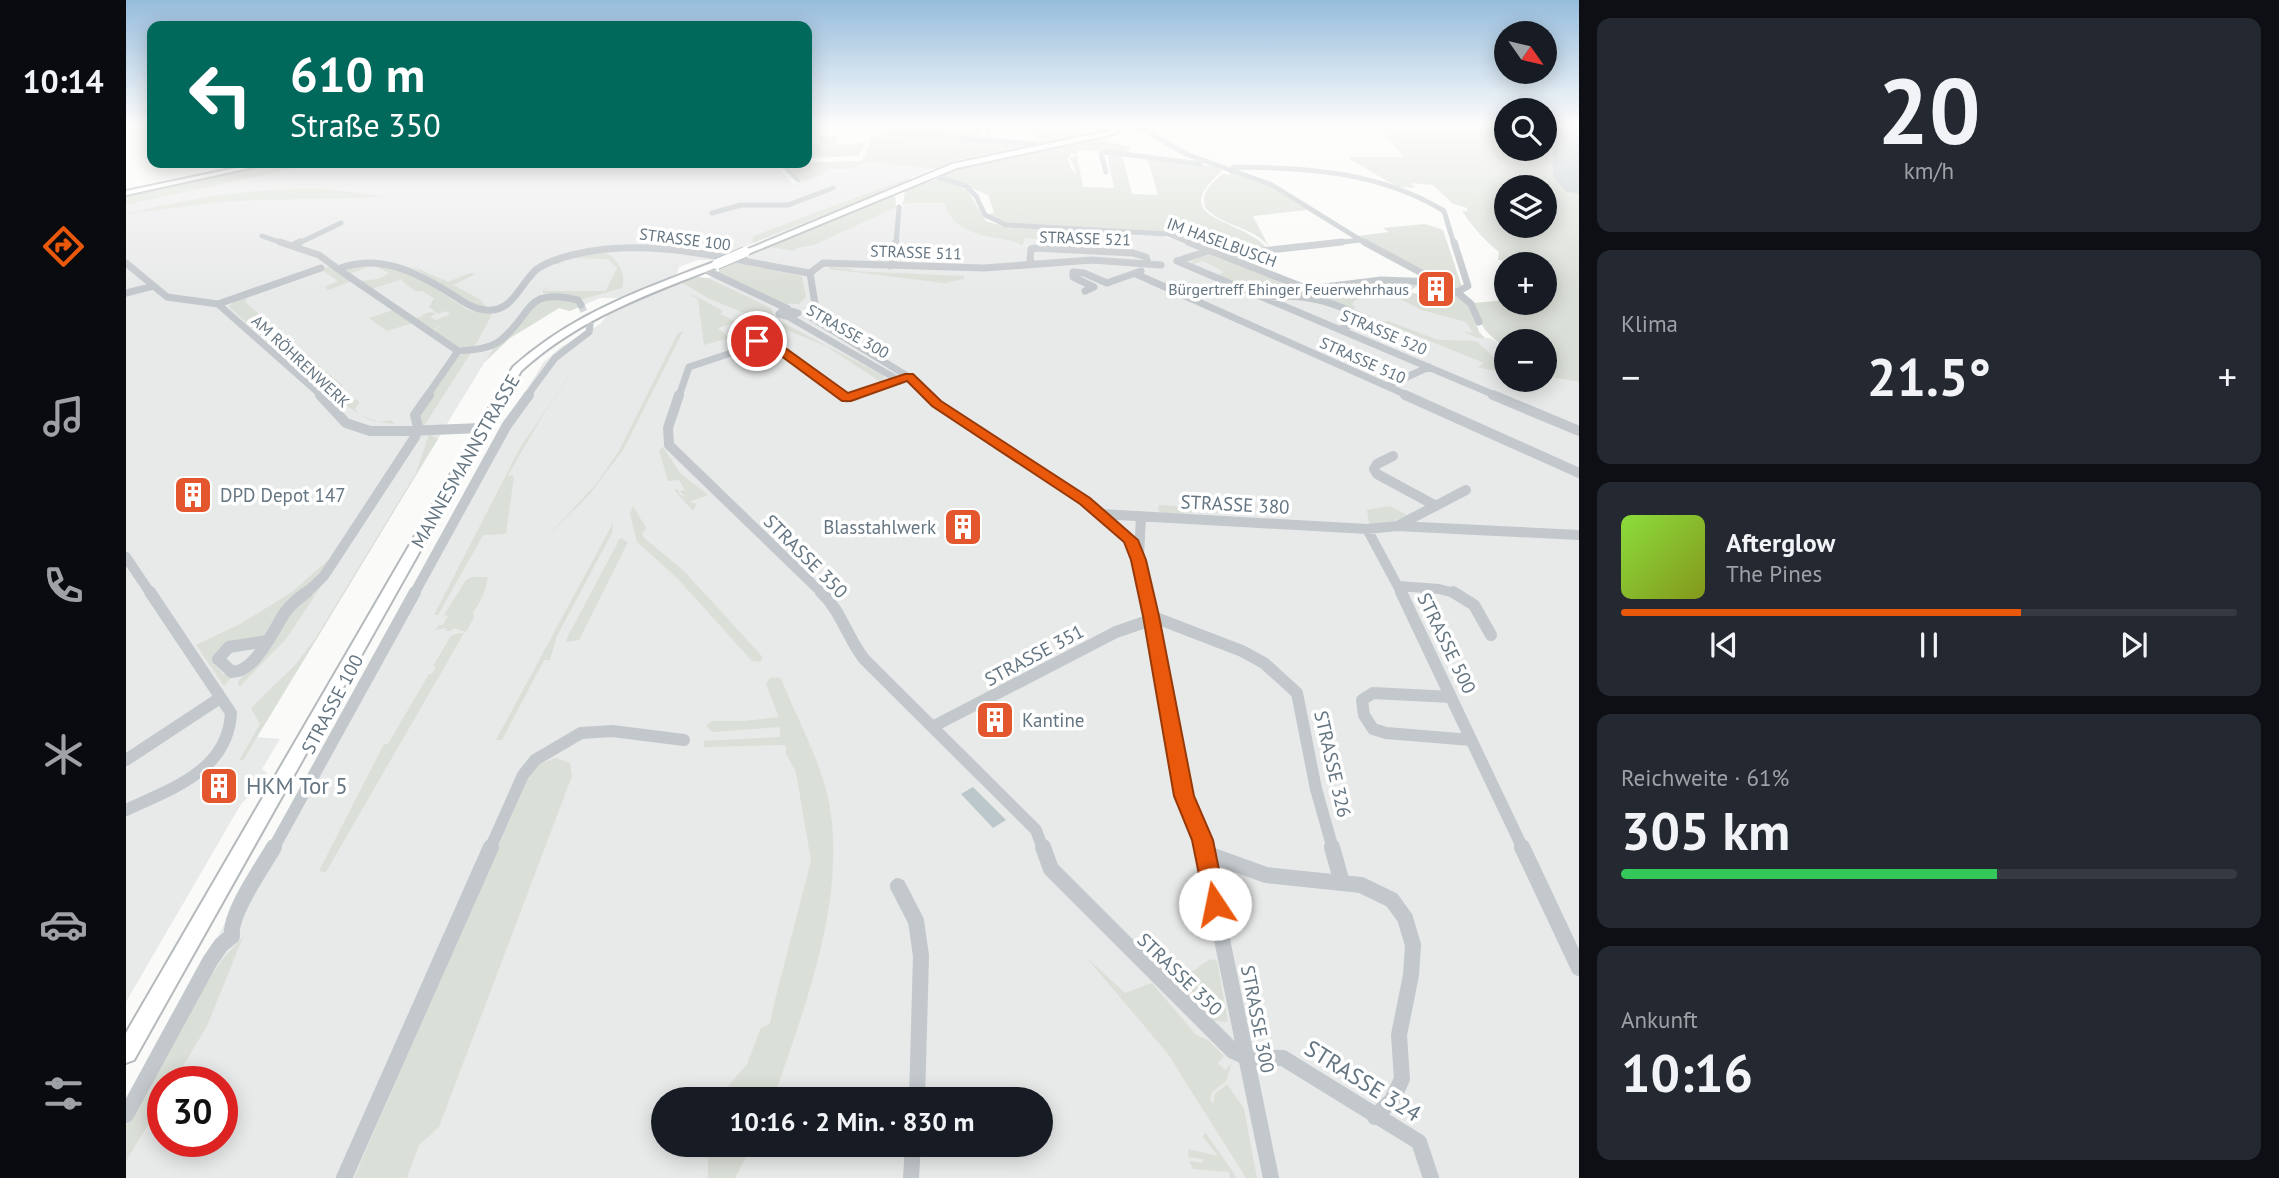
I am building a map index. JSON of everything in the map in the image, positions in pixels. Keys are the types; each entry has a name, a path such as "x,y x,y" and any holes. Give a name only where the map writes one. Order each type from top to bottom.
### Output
{"main road":[{"path":"126,192 182,180"},
{"path":"126,192 185,180"},
{"name":"MANNESMANNSTRASSE","path":"126,1053 517,369 534,352 579,321 921,180"}],"street":[{"name":"IM HASELBUSCH","path":"944,180 968,187 976,194 985,215 1006,225 1152,232 1182,239 1308,289 1390,279 1438,282"},
{"path":"1258,180 1272,185 1360,240 1457,292 1471,304 1479,322"},
{"path":"1374,180 1434,204 1444,211 1468,286 1457,292"},
{"path":"712,214 741,205 772,205 788,205 833,188 772,205"},
{"path":"890,266 895,258 900,207"},
{"path":"294,245 341,223"},
{"path":"262,236 319,255 458,351"},
{"path":"1224,255 1360,240"},
{"name":"STRASSE 521","path":"1033,264 1030,260 1031,249 1035,248 1132,253 1146,257 1148,263"},
{"name":"STRASSE 100","path":"338,269 347,264 364,261 407,269 472,307 484,310 508,305 531,274 562,258 605,249 654,250 810,273"},
{"name":"STRASSE 511","path":"810,273 816,265 827,262 984,268 1033,264 1114,266 1139,272 1211,250"},
{"name":"STRASSE 511","path":"1048,264 1077,260 1161,265"},
{"name":"STRASSE 520","path":"1177,261 1579,431"},
{"path":"126,263 167,297 218,304 321,268"},
{"path":"701,270 860,345"},
{"path":"1085,291 1094,287 1073,277 1073,272 1084,273 1107,283 1139,272"},
{"name":"STRASSE 510","path":"1139,272 1579,473"},
{"path":"790,312 806,304 812,295 810,273"},
{"path":"126,293 153,286"},
{"name":"STRASSE 300","path":"812,295 815,304 809,312 811,319 860,345 927,395 1101,514 1130,540 1139,560 1184,796 1205,853 1271,1178"},
{"path":"1266,298 1285,295 1312,296 1365,319 1341,329"},
{"path":"267,640 290,606 322,579 415,437 418,427 415,415 458,351 497,342 528,305 536,301 555,296 578,300 582,305"},
{"name":"AM RÖHRENWERK","path":"218,304 324,398 346,423 370,431 481,428"},
{"name":"STRASSE 300","path":"790,312 903,378"},
{"name":"STRASSE 100","path":"126,1115 210,961 221,945 232,936 231,928 236,915 507,425 555,358 589,332 590,325"},
{"name":"STRASSE 350","path":"903,378 847,398 773,345 762,341 750,342 734,352 689,367 667,434 669,445 829,600 838,612 851,642 864,659 934,726 1036,831 1051,870 1233,1051 1246,1057"},
{"path":"1387,386 1429,367"},
{"path":"1394,456 1377,464 1374,469 1377,474 1436,506"},
{"path":"1397,526 1466,489"},
{"name":"STRASSE 380","path":"1101,514 1367,529"},
{"path":"1139,560 1141,516"},
{"path":"1367,529 1397,526 1579,535"},
{"name":"STRASSE 500","path":"1367,529 1398,586 1579,968"},
{"path":"126,557 231,713 233,725 230,737 215,757 193,776 126,810"},
{"path":"1398,586 1446,590 1461,596 1473,604 1491,635"},
{"name":"STRASSE 351","path":"934,726 1116,632 1151,618"},
{"name":"STRASSE 326","path":"1151,618 1242,651 1264,663 1297,693 1316,789 1342,883"},
{"path":"1451,697 1373,693 1362,700 1362,707 1373,729 1386,733 1471,740"},
{"path":"126,760 220,698"},
{"path":"344,1178 523,775 535,760 580,733 612,731 684,740"},
{"path":"1205,853 1266,876 1361,885 1392,900 1405,918 1413,945 1411,975 1399,1035 1402,1079 1392,1100 1375,1117"},
{"path":"898,886 916,921 921,956 917,1087"},
{"name":"STRASSE 324","path":"1246,1057 1283,1058 1419,1142 1431,1178"},
{"path":"911,1178 912,1157"}],"shaded area":[{"path":"199,180 242,180 126,205 126,195"},
{"path":"242,180 789,180 794,185 797,184 795,181 903,180 754,236 754,243 713,260 698,260 679,267 677,274 620,298 600,298 570,311 559,308 510,338 484,363 257,737 280,739 262,769 267,773 262,783 241,804 126,1002 126,205"},
{"path":"902,180 908,180 754,243 753,236"},
{"path":"934,180 943,180 967,190 986,221 1009,228 1039,229 1040,239 1025,238 1022,246 970,231 952,218 943,203 906,203 903,206 905,190"},
{"path":"952,180 1082,180 1083,187 1114,188 1112,180 1128,180 1132,194 1158,195 1154,180 1213,180 1206,187 1201,200 1204,209 1254,237 1266,247 1224,252 1154,231 1008,224 989,215 994,212 988,195"},
{"path":"1257,180 1266,183 1352,238 1307,210 1253,216 1269,247 1254,234 1219,219 1205,207 1204,197 1215,181"},
{"path":"1386,180 1494,180 1494,238 1557,238 1557,180 1579,180 1579,382 1557,378 1557,329 1494,329 1494,338 1485,330 1472,303 1494,301 1494,315 1557,315 1557,252 1499,252 1479,233 1462,211 1467,211 1467,208 1453,204 1433,185 1411,183 1415,188 1398,187"},
{"path":"1557,180 1579,180 1579,193 1567,192"},
{"path":"278,189 330,189 385,197 228,201 126,214 227,194"},
{"path":"895,194 896,207 814,245 797,248 795,251 769,247"},
{"path":"953,201 964,222 1040,238 1039,229 1156,235 1178,240 1308,292 1348,287 1377,299 1398,298 1421,310 1467,321 1474,333 1463,333 1494,341 1494,392 1557,392 1557,378 1579,382 1579,1178 126,1178 126,1101 499,432 544,362 561,347 600,324 609,313 691,278 708,278 732,262 771,246 860,220 896,205 904,207 905,204 903,206 902,202"},
{"path":"1425,224 1443,230 1462,287 1457,288 1357,236 1389,232 1383,228"},
{"path":"598,251 615,259 623,276 622,288 583,299 543,291 606,291 617,268 608,259 569,258 557,263 566,264 553,264 569,257"},
{"path":"1211,254 1308,292 1339,287 1365,297 1354,301 1352,305 1356,307 1353,309 1371,316 1367,318 1313,296 1264,295 1218,275 1224,272 1203,261 1193,264 1190,263 1194,261 1188,261"},
{"path":"732,262 802,276 806,297 799,304 783,304 719,273 719,268"},
{"path":"370,263 414,275 468,310 492,314 475,346 455,348 432,332 448,321 431,331 412,318 423,317 421,315 432,312 436,314 430,317 436,320 451,314 446,311 438,314 429,307 434,298 422,291 415,291 402,281 403,279 371,289 359,281 379,279 389,273 373,265 349,274 345,271 346,268"},
{"path":"385,263 419,269 448,282 470,273 476,274 453,285 481,300 486,307 469,303 417,270"},
{"path":"331,266 352,281 328,290 325,287 338,281 322,270 247,298 245,302 343,386 334,393 345,403 357,399 359,403 355,409 360,414 345,404 318,382 314,382 229,307 233,302"},
{"path":"829,269 853,269 852,271 964,276 964,279 945,283"},
{"path":"698,277 708,278 771,308 774,318 884,376 884,379 881,382 826,346 710,299 681,282"},
{"path":"1423,282 1408,292 1433,297 1457,295 1470,305 1479,332 1485,338 1462,332 1473,333 1466,322 1421,310 1398,298 1377,299 1348,287 1365,283"},
{"path":"692,296 723,311 720,314 737,322 718,328 729,338 704,345 698,299"},
{"path":"544,299 574,300 579,307 570,311 559,308 510,338 485,361 493,350 491,349 520,317"},
{"path":"393,310 412,323 387,331 369,318"},
{"path":"1381,321 1388,321 1438,340 1476,341 1494,357 1494,370 1478,367 1484,363"},
{"path":"683,331 623,450 589,495 546,538 597,483 619,451 678,333"},
{"path":"591,343 541,418 508,475 514,476 506,534 483,535 438,615 434,615 520,448"},
{"path":"472,351 415,440 419,414 457,357"},
{"path":"429,434 438,439 243,760 239,761 260,724 251,708 295,665 315,639 416,473"},
{"path":"663,447 680,473 708,495 689,502 697,504 693,511 674,490 677,489 680,495 686,497 679,491 685,490 679,480 668,481 659,450"},
{"path":"1159,505 1259,511 1252,514 1162,514 1158,510"},
{"path":"633,506 646,528 642,534 644,538 684,571 759,653 763,658 760,662 752,661 677,578 637,542 630,514"},
{"path":"1390,506 1407,515 1394,521 1369,524 1367,510"},
{"path":"613,523 612,533 557,636 550,660 544,660 502,740 496,740"},
{"path":"620,538 628,542 579,640 567,642 566,640"},
{"path":"334,555 319,579 267,635 214,659 214,664 223,674 234,675 224,686 196,645 240,624 292,592"},
{"path":"472,577 488,577 466,632 454,628 451,631 446,631 447,628 435,630 439,625 443,625 448,616 444,615 466,580"},
{"path":"324,582 286,639 239,687 238,682 293,607"},
{"path":"464,633 326,872 319,871 384,744 388,744 429,674 432,674 436,667 433,666 451,636"},
{"path":"770,678 781,679 819,768 828,798 833,835 833,873 828,912 810,990 777,1087 727,1087 747,1064 761,1028 770,1024 811,861 796,772 786,754 786,745 704,747 704,741 780,737 780,727 712,732 706,726 712,721 779,717 766,684"},
{"path":"556,758 570,763 572,776 439,1127 419,1145 407,1178 354,1178 530,774 537,765"},
{"path":"973,787 1006,820 993,828 961,794"},
{"path":"243,937 207,1026 183,1066 158,1066 192,1004 224,957"},
{"path":"1086,957 1125,993 1152,983 1196,1035 1208,1040 1224,1056 1218,1063 1225,1070 1232,1063 1226,1081 1212,1092 1210,1101 1214,1103 1214,1095 1227,1084 1244,1109 1257,1178 1246,1178 1168,1054"},
{"path":"1210,959 1217,961 1228,1022 1214,1021 1176,983"},
{"path":"147,1087 147,1126 126,1161 126,1126"},
{"path":"1206,1133 1237,1178 1230,1178 1229,1172 1193,1169 1189,1161 1203,1163 1203,1159 1189,1157 1188,1149 1218,1156 1202,1136"},
{"path":"703,1157 746,1157 735,1178 708,1178 708,1159"}],"tunnel":[{"path":"581,305 590,325"}],"place":[{"name":"Bürgertreff Ehinger Feuerwehrhaus","path":"1436,289"},
{"name":"DPD Depot 147","path":"193,495"},
{"name":"Blasstahlwerk","path":"963,527"},
{"name":"Kantine","path":"995,720"},
{"name":"HKM Tor 5","path":"219,786"}],"route":[{"path":"757,341 773,345 847,398 909,377 936,404 1085,501 1130,540 1139,560 1151,616 1184,796 1202,840 1215,904"}]}
